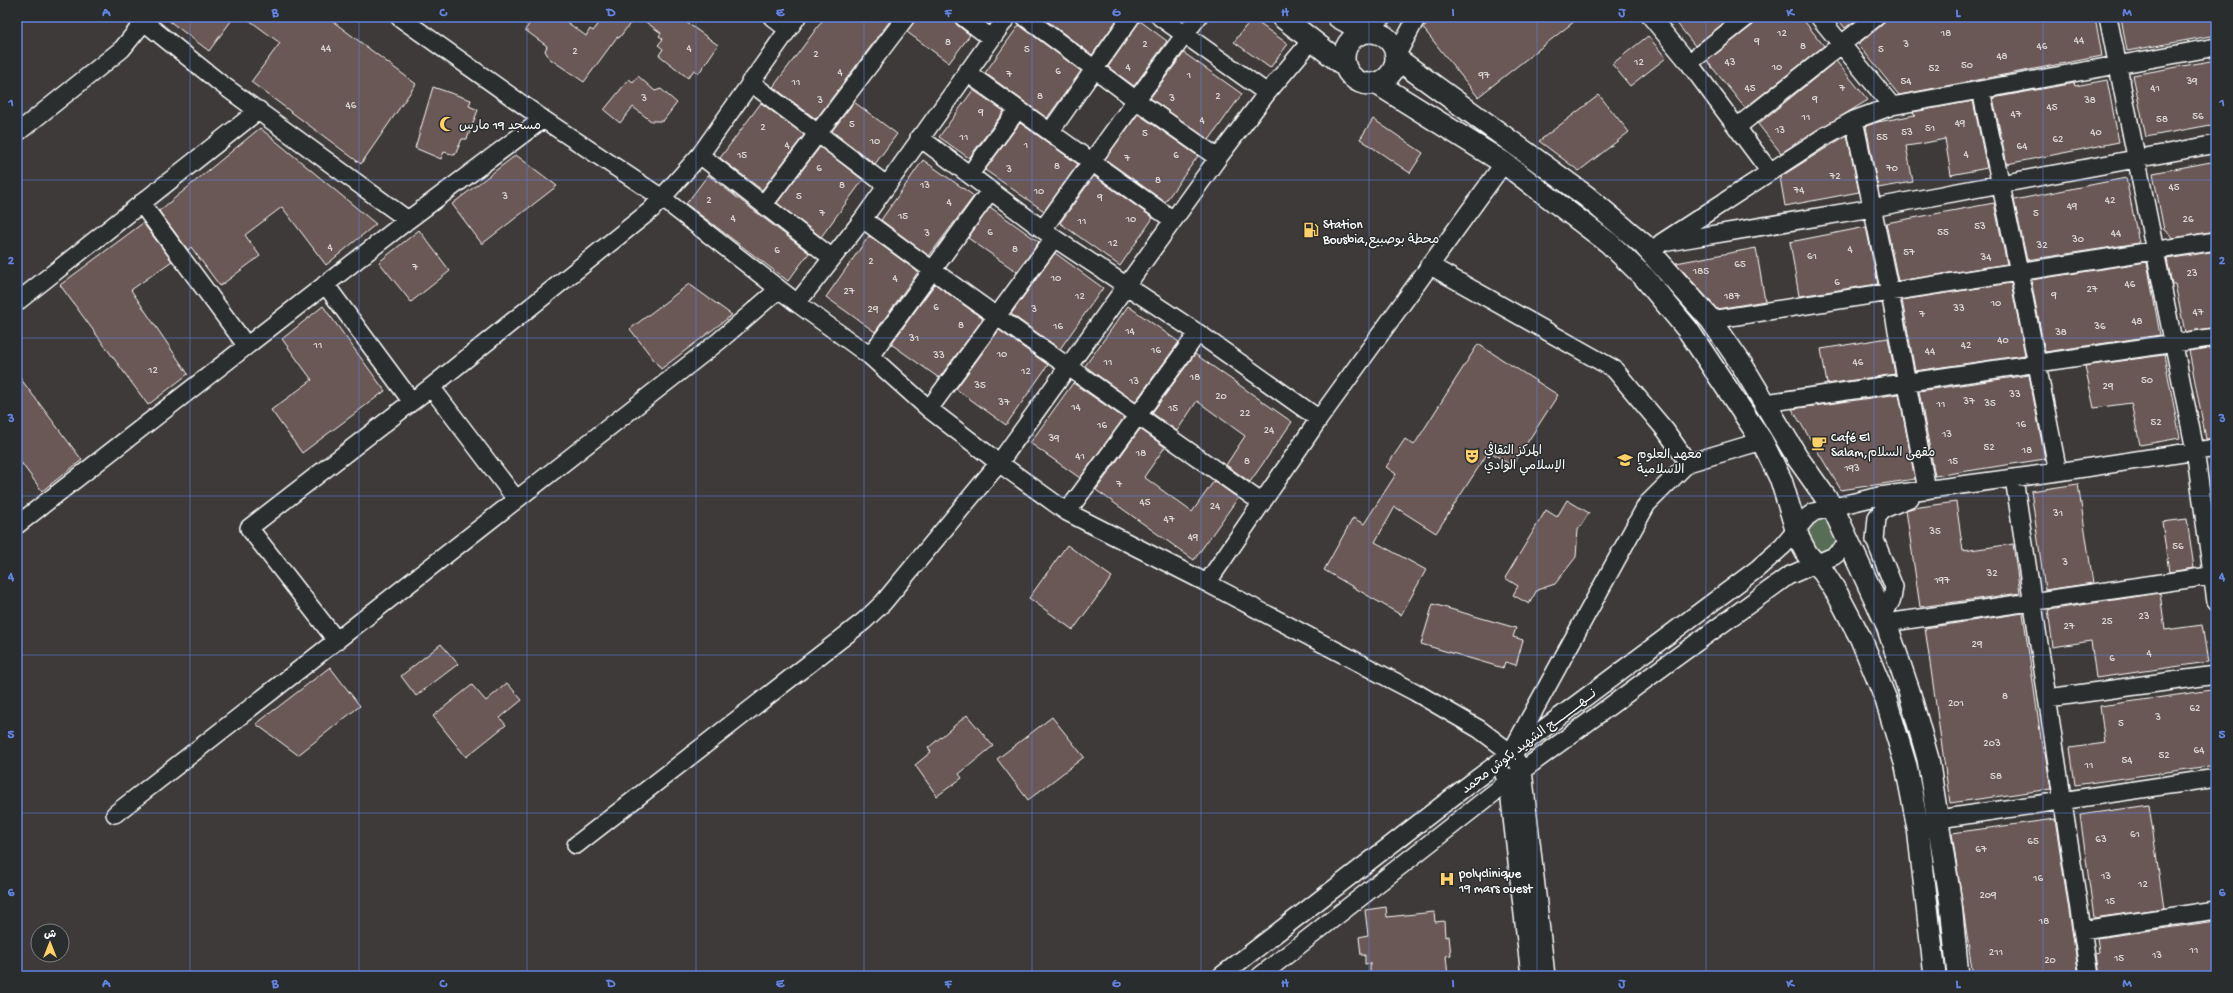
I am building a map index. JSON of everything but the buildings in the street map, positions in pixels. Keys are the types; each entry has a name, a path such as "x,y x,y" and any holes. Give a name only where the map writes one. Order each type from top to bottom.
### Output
{"main road":[{"path":"1282,17 1345,66 1354,79 1361,82 1376,83 1504,163 1609,243 1644,277 1688,330 1762,442 1781,480 1803,546 1832,584 1861,639 1886,700 1906,766 1918,828 1935,976"},
{"path":"1338,17 1366,32 1383,36 1394,48 1396,57 1392,71 1376,83"},
{"path":"1345,66 1344,51 1347,44 1352,39 1366,32"},
{"path":"1396,57 1652,244 1711,320 1766,403 1799,460 1832,508 1884,620 1909,691 1928,759 1939,819 1951,904 1958,976"}],"street":[{"path":"399,17 543,119 662,198 797,304 870,356 929,409 1000,464 1067,512 1207,582 1415,692 1479,729 1510,753 1523,770 1546,976"},
{"path":"337,640 249,528 412,402 629,229 662,198 700,155 792,23 772,17"},
{"path":"764,204 906,17"},
{"path":"963,17 991,38"},
{"path":"797,304 863,219 919,137 1007,17"},
{"path":"1025,17 1136,100 1218,158"},
{"path":"1050,132 1132,17"},
{"path":"1160,17 1267,93"},
{"path":"929,409 998,316 1049,234 1091,161 1198,17"},
{"path":"1366,32 1382,17"},
{"path":"1396,57 1417,17"},
{"path":"1651,17 1689,63 1770,172"},
{"path":"1689,63 1747,17"},
{"path":"1819,17 1892,106"},
{"path":"1737,127 1876,17"},
{"path":"2108,17 2119,65 2196,450 2214,575 2216,602"},
{"path":"17,133 122,49 144,19 220,83 259,110 374,197 408,220"},
{"path":"576,845 864,621 883,603 1000,464 1125,285 1218,158 1267,93 1311,41"},
{"path":"1652,244 1770,172 1825,136 1854,120 1892,106 2216,47"},
{"path":"966,72 1173,220"},
{"path":"750,82 886,185"},
{"path":"1981,90 2020,272 2036,363 2058,472"},
{"path":"970,174 1018,109"},
{"path":"17,302 259,110"},
{"path":"17,525 325,284 543,119"},
{"path":"1854,120 1890,293 1927,490 1884,510 1877,517 1875,540 1894,587 1892,599 1884,620 2034,601 2214,575"},
{"path":"919,137 1049,234 1198,333 1319,419"},
{"path":"1652,244 1872,208 2137,160 2216,144"},
{"path":"700,155 832,258"},
{"path":"1207,582 1319,419 1504,163"},
{"path":"870,356 930,270 990,190"},
{"path":"141,203 246,345"},
{"path":"863,219 930,270 998,316 1066,368 1137,414 1262,503"},
{"path":"1711,320 2216,241"},
{"path":"1429,265 1614,369 1666,431 1688,464"},
{"path":"325,284 412,402"},
{"path":"115,814 719,340 779,289"},
{"path":"1067,512 1137,414 1198,333"},
{"path":"1766,403 2216,338"},
{"path":"431,387 516,499"},
{"path":"1510,753 1647,504 1688,464 1762,442"},
{"name":"نـــهـــــــــــج الشهيد بكوش محمد","path":"1222,976 1510,753 1757,569 1783,546 1814,512 1879,496 2058,472 2216,448"},
{"path":"2014,478 2034,601 2062,802 2089,976"},
{"name":"نـــهـــــــــــج الشهيد بكوش محمد","path":"1260,976 1523,770 1788,576 1834,556 1849,544"},
{"path":"2048,698 2216,675"},
{"path":"1496,764 1508,782 1530,976"},
{"path":"1939,819 2216,778"},
{"path":"2082,930 2216,910"}],"green space":[{"path":"1824,517 1830,518 1838,527 1837,545 1821,554 1814,552 1803,532 1808,522"}],"place":[{"name":"مسجد 19 مارس","path":"447,124"},
{"name":"Station Bousbia,محطة بوصبيع","path":"1311,230"},
{"name":"Café El Salam,مقهى السلام","path":"1819,443"},
{"name":"المركز الثقافي الإسلامي الوادي","path":"1472,456"},
{"name":"معهد العلوم الاسلامية","path":"1625,460"},
{"name":"polyclinique 19 mars ouest","path":"1447,879"}]}
